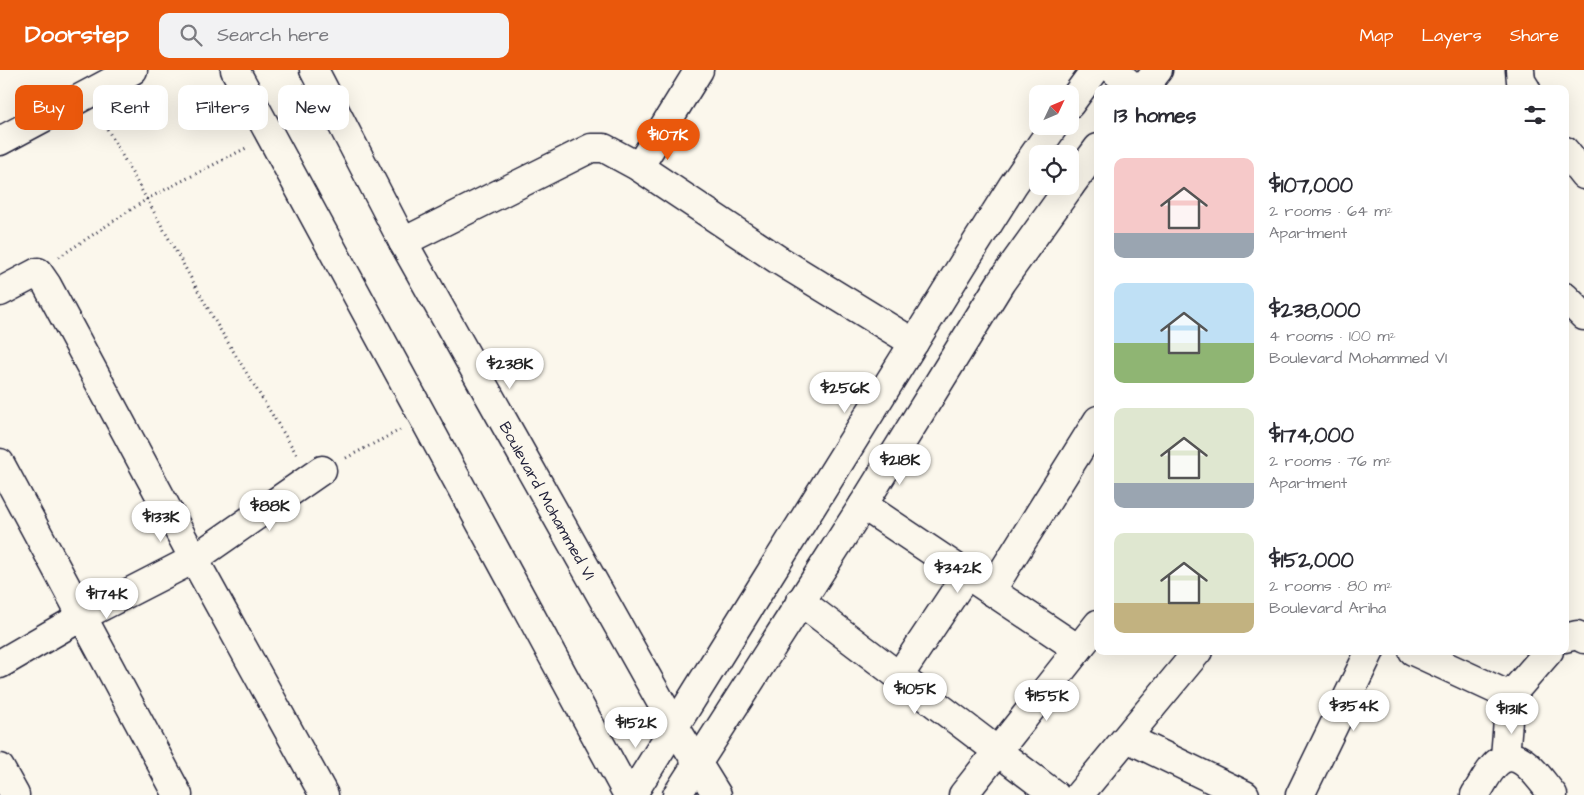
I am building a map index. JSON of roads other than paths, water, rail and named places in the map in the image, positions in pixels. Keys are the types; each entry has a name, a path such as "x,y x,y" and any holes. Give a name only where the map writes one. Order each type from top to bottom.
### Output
{"street":[{"path":"0,140 132,70"},
{"path":"235,70 628,795"},
{"name":"Boulevard Mohammed VI","path":"314,70 403,242 675,727 717,795"},
{"path":"639,167 699,70"},
{"path":"1079,92 1095,70"},
{"path":"1114,70 1131,85"},
{"path":"1146,85 1158,70"},
{"path":"1520,70 1521,81 1524,85"},
{"path":"632,795 1013,185 1048,135"},
{"path":"403,242 591,148 604,148 639,167 777,258 914,343"},
{"path":"1079,174 1094,153"},
{"path":"1569,156 1584,175"},
{"path":"678,795 863,505 1001,282 1064,195"},
{"path":"0,292 38,272 47,285 194,559 324,795"},
{"path":"1569,301 1584,316"},
{"path":"991,591 1094,426"},
{"path":"0,463 178,795"},
{"path":"0,664 81,616 194,559 322,470"},
{"path":"863,505 1078,649"},
{"path":"899,676 967,574"},
{"path":"800,601 1055,795"},
{"path":"964,795 1094,629"},
{"path":"1569,637 1577,635 1584,639"},
{"path":"1079,795 1195,655"},
{"path":"1300,795 1368,655"},
{"path":"1422,655 1510,696"},
{"path":"1505,757 1510,696 1546,655"},
{"path":"1127,738 1245,795"},
{"path":"1475,795 1496,764 1505,757 1515,756 1523,760 1553,795"},
{"path":"0,768 14,795"}]}
